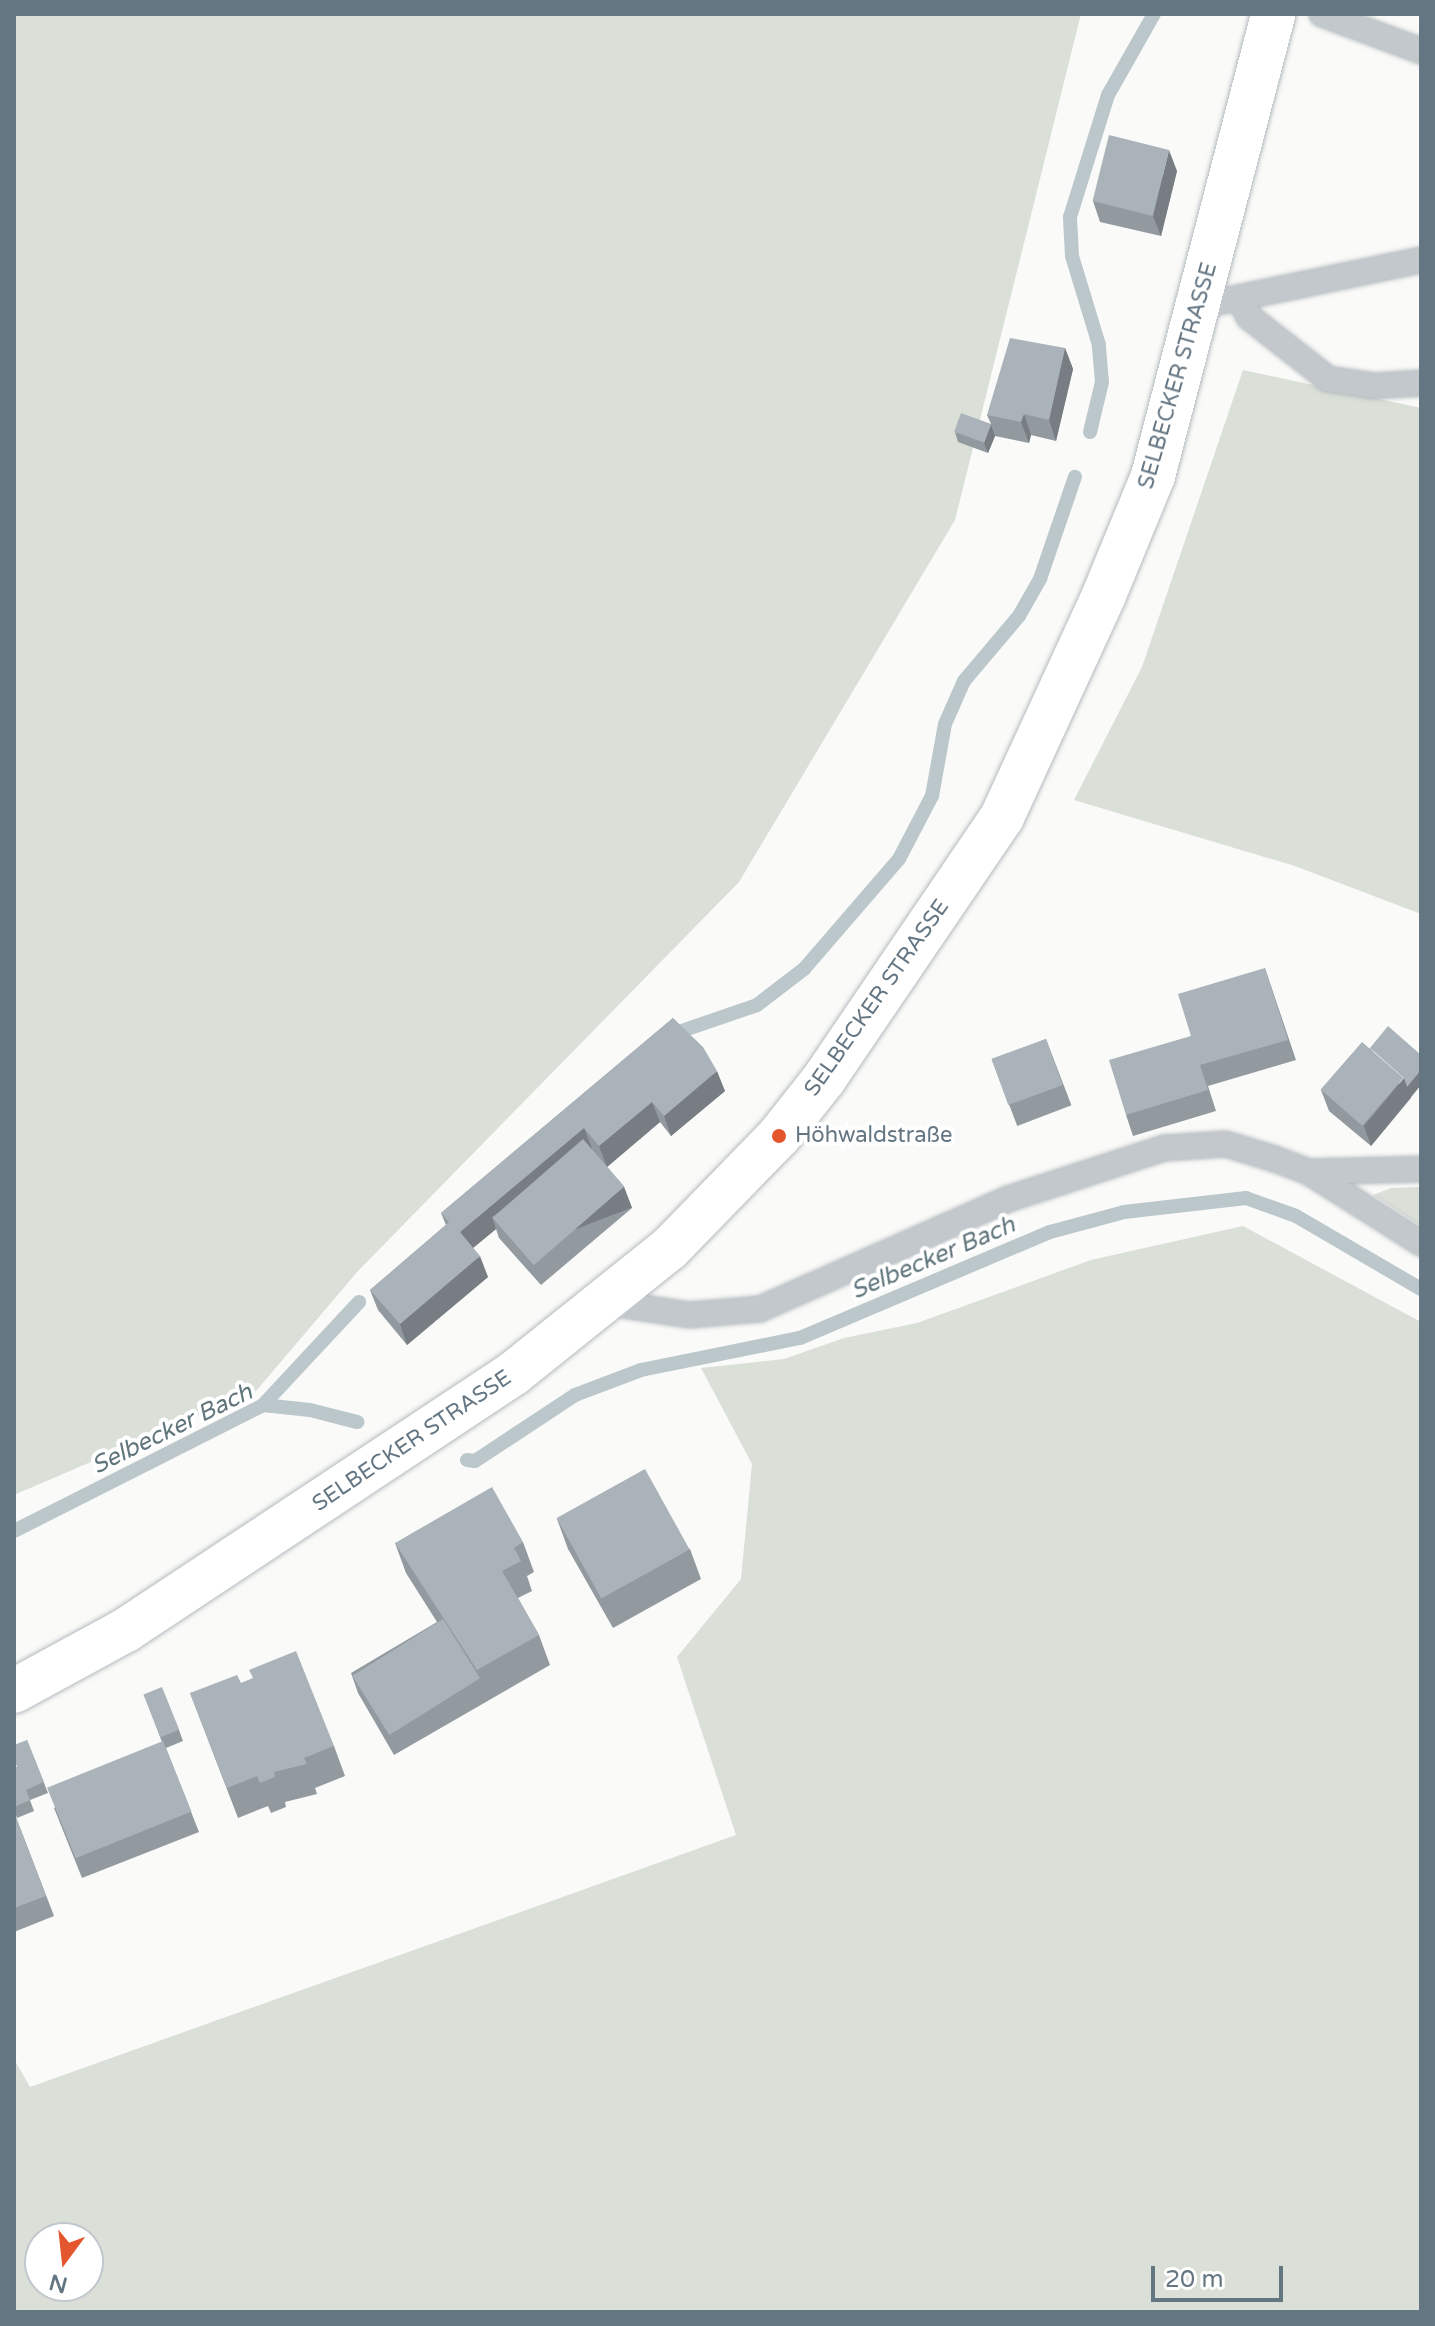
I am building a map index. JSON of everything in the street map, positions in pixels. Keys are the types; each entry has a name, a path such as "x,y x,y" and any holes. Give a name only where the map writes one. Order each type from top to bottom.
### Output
{"main road":[{"name":"SELBECKER STRASSE","path":"14,1691 126,1630 514,1373 669,1249 779,1136 824,1079 1002,817 1153,476 1219,302 1273,14"}],"lane":[{"path":"1322,14 1421,51"},
{"path":"1219,302 1421,260"},
{"path":"1219,302 1288,342 1328,379 1375,386 1421,383"},
{"path":"603,1302 690,1315 760,1309 1008,1199 1164,1148 1226,1144 1309,1172 1421,1243"},
{"path":"1309,1172 1421,1169"}],"shaded area":[{"path":"14,14 1081,14 955,520 739,882 358,1271 256,1391 14,1495"},
{"path":"1243,370 1421,408 1421,914 1295,866 1074,800 1142,667"},
{"path":"1421,1187 1421,1226 1373,1195 1391,1188"},
{"path":"1243,1226 1421,1322 1421,2312 14,2312 14,2059 30,2087 736,1835 677,1657 741,1579 752,1464 701,1368 784,1359 844,1338 917,1323 1091,1260"}],"building":[{"path":"1109,135 1169,150 1153,216 1093,201"},
{"path":"1010,338 1065,348 1049,420 1024,414 1021,422 987,415"},
{"path":"961,413 991,424 984,443 954,432"},
{"path":"1265,968 1288,1040 1200,1065 1208,1090 1126,1115 1109,1060 1191,1036 1178,994"},
{"path":"673,1018 703,1047 717,1071 664,1116 652,1102 599,1146 584,1128 460,1232 480,1256 400,1324 370,1290 449,1222 441,1213"},
{"path":"1388,1026 1421,1055 1421,1070 1407,1087 1404,1078 1370,1048"},
{"path":"1046,1039 1063,1085 1008,1105 991,1059"},
{"path":"1362,1042 1404,1078 1362,1126 1321,1090"},
{"path":"583,1139 624,1187 534,1265 492,1218"},
{"path":"645,1469 690,1549 601,1598 557,1518"},
{"path":"492,1487 523,1542 514,1548 521,1561 502,1571 539,1635 477,1670 395,1543"},
{"path":"443,1619 480,1678 389,1735 352,1676"},
{"path":"296,1651 334,1746 304,1758 307,1764 274,1772 275,1777 260,1783 257,1776 227,1788 190,1693 237,1675 241,1683 253,1678 249,1670"},
{"path":"162,1687 179,1730 161,1737 143,1694"},
{"path":"27,1740 44,1782 26,1790 30,1800 14,1807 14,1768 17,1767 14,1745"},
{"path":"163,1741 191,1811 76,1858 47,1788"},
{"path":"14,1812 46,1896 14,1908"}],"waterway":[{"path":"1090,432 1102,382 1099,345 1072,256 1070,217 1108,95 1154,14"},
{"path":"670,1035 757,1005 804,969 899,859 932,796 945,724 964,681 1019,616 1040,579 1075,477"},
{"name":"Selbecker Bach","path":"467,1460 475,1461 575,1395 641,1370 800,1338 1050,1232 1124,1212 1246,1198 1296,1216 1421,1289"},
{"path":"263,1405 359,1302"},
{"name":"Selbecker Bach","path":"14,1531 263,1405 310,1410 357,1422"}],"place":[{"name":"Höhwaldstraße","path":"779,1136"}]}
